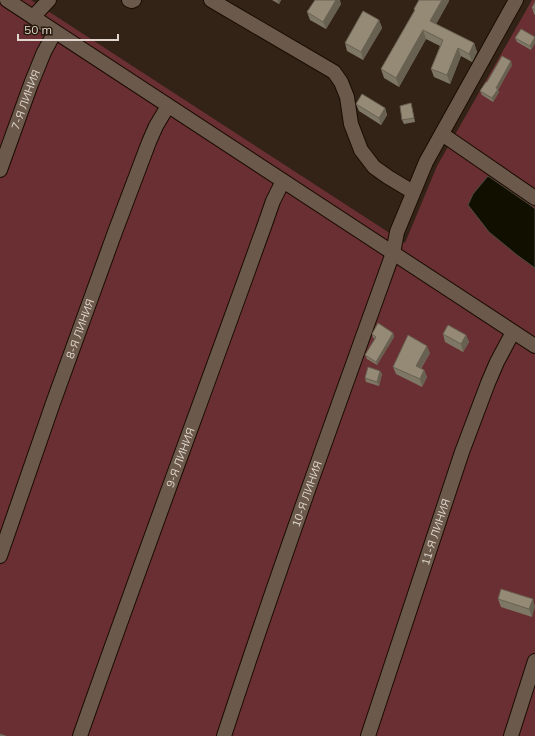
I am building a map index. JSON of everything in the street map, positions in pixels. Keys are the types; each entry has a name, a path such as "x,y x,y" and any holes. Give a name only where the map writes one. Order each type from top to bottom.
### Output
{"street":[{"path":"6,0 535,346"},
{"path":"33,17 49,0"},
{"path":"129,0 134,0"},
{"path":"211,0 334,72 341,82 347,97 351,124 361,150 374,167 413,192"},
{"name":"10-Я ЛИНИЯ","path":"224,736 303,505 392,253 397,232 426,162 516,0"},
{"name":"7-Я ЛИНИЯ","path":"0,170 31,84 44,52 55,32"},
{"name":"8-Я ЛИНИЯ","path":"0,556 115,232 151,137 168,106"},
{"path":"442,134 535,198"},
{"name":"9-Я ЛИНИЯ","path":"80,736 265,224 283,181"},
{"name":"11-Я ЛИНИЯ","path":"368,736 462,452 488,383 513,332"},
{"path":"511,736 535,661"}],"shaded area":[{"path":"0,0 31,0 405,243 437,166 532,0 535,0 535,736 0,736"},
{"path":"488,176 535,209 535,268 489,232 468,205 473,194"}],"building":[{"path":"315,0 336,0 323,22 307,12"},
{"path":"419,0 442,0 430,21 474,43 469,54 458,48 447,75 431,69 443,40 423,30 396,78 381,69 415,10 414,9"},
{"path":"535,2 535,10 532,8"},
{"path":"363,11 379,20 361,52 345,43"},
{"path":"521,29 535,37 530,46 515,38"},
{"path":"502,56 511,61 496,88 498,89 492,98 480,91"},
{"path":"362,94 385,108 379,118 356,104"},
{"path":"411,103 414,118 402,120 400,106"},
{"path":"378,323 393,333 376,362 365,355 376,337 372,334"},
{"path":"448,325 466,335 461,344 443,334"},
{"path":"408,335 427,346 416,366 424,370 420,379 393,367"},
{"path":"368,367 380,371 377,382 365,378"},
{"path":"501,589 533,599 529,609 498,599"}]}
